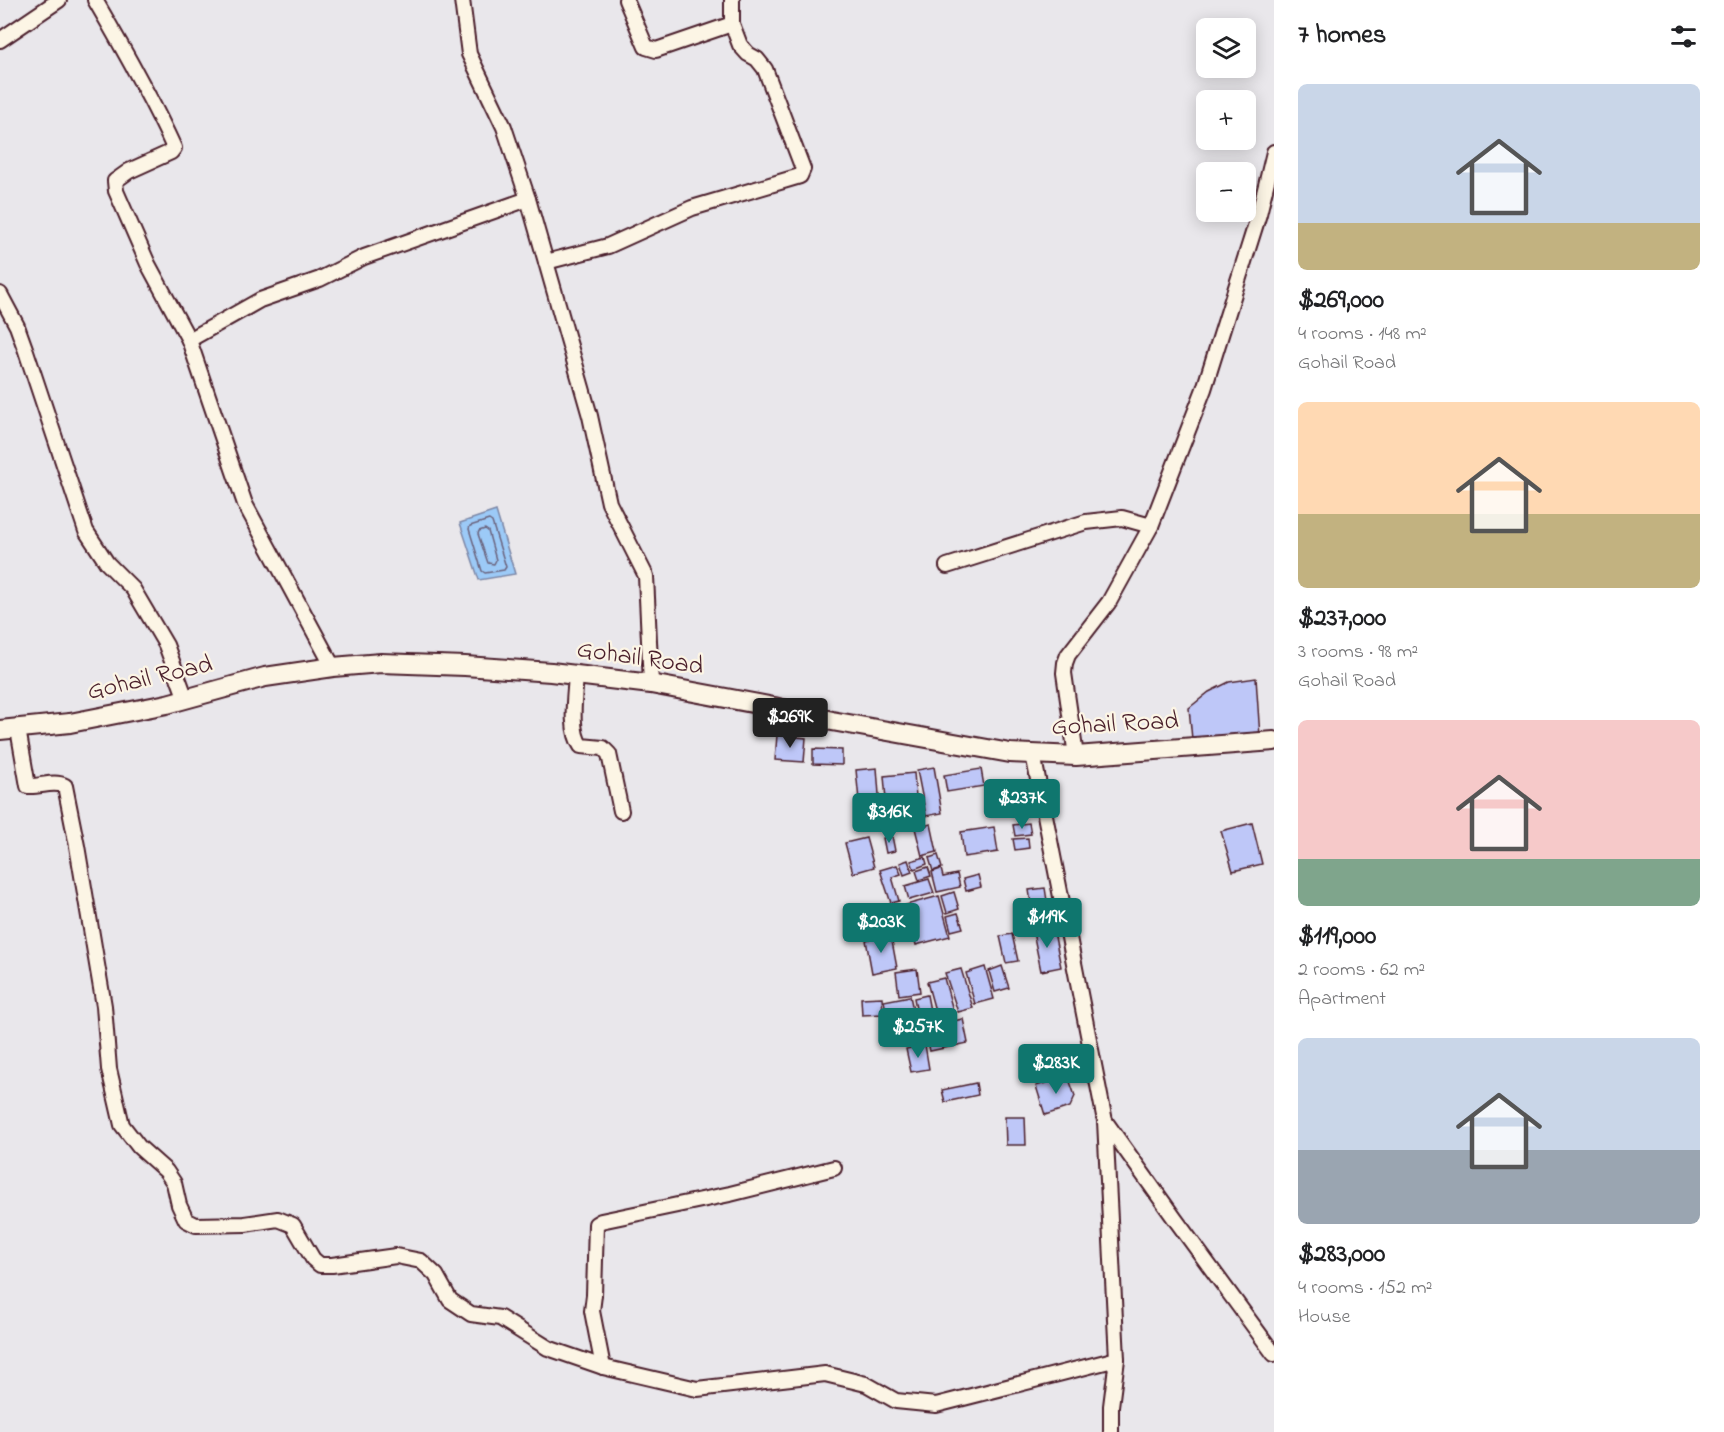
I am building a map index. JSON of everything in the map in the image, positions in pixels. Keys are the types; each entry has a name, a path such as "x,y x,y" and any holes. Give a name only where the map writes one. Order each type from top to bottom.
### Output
{"main road":[{"name":"Gohail Road","path":"9,730 70,723 186,699 266,677 333,667 381,663 465,666 651,684 941,742 1010,753 1076,756 1274,741"}],"street":[{"path":"0,40 59,0"},
{"path":"94,0 164,125 174,148 171,152 129,171 115,181 116,191 148,264 189,340 245,504 333,667"},
{"path":"462,0 469,54 504,127 528,199 590,416 609,503 646,576 651,684"},
{"path":"626,0 646,47 651,50 657,50 732,24"},
{"path":"546,262 608,246 692,208 800,176 803,170 765,69 740,45 732,24 732,0"},
{"path":"1076,756 1064,673 1065,663 1068,655 1109,602 1151,526 1204,389 1259,214 1274,152"},
{"path":"189,340 260,300 320,279 364,257 528,199"},
{"path":"0,294 17,326 86,531 108,563 133,589 166,645 186,699"},
{"path":"948,566 1086,522 1122,518 1151,526"},
{"path":"576,675 574,730 577,741 581,746 603,748 609,754 621,811"},
{"path":"9,730 28,786 53,783 65,786 104,1006 109,1069 122,1125 139,1147 166,1171 174,1183 179,1205 186,1220 196,1225 245,1224 278,1219 293,1225 313,1259 320,1264 332,1265 396,1256 421,1262 436,1275 450,1300 471,1314 500,1318 548,1348 603,1367 697,1389 825,1374 866,1384 896,1401 936,1405 1117,1359"},
{"path":"1033,754 1105,1121 1117,1359 1111,1406 1111,1432"},
{"path":"1105,1121 1274,1354"},
{"path":"603,1367 592,1311 596,1224 834,1168"}],"water":[{"path":"496,511 515,574 479,580 460,523"}],"building":[{"path":"1256,678 1260,737 1192,739 1189,708 1209,692 1229,682"},
{"path":"777,735 806,738 804,762 775,760"},
{"path":"813,749 842,750 842,765 813,764"},
{"path":"934,767 942,813 926,816 917,770"},
{"path":"877,768 880,808 860,810 856,770"},
{"path":"981,769 984,786 947,792 944,775"},
{"path":"914,773 918,821 888,823 884,776"},
{"path":"884,810 886,827 866,829 864,813"},
{"path":"1029,823 1031,834 1015,836 1013,825"},
{"path":"1252,823 1262,864 1233,871 1221,831"},
{"path":"931,824 937,852 922,856 915,828"},
{"path":"994,827 998,852 964,857 961,832"},
{"path":"892,836 895,851 886,853 883,838"},
{"path":"866,838 874,867 853,873 845,843"},
{"path":"1028,838 1029,848 1015,850 1013,839"},
{"path":"938,855 942,868 933,871 929,858"},
{"path":"925,857 927,864 914,869 911,861"},
{"path":"908,860 912,872 904,875 900,863"},
{"path":"897,865 901,874 892,877 899,901 891,903 880,870"},
{"path":"928,867 931,876 919,880 916,871"},
{"path":"941,869 943,877 957,874 960,887 937,892 932,872"},
{"path":"978,875 981,887 966,891 963,879"},
{"path":"929,879 934,893 909,900 905,886"},
{"path":"1045,888 1048,907 1032,909 1029,890"},
{"path":"954,892 959,909 947,913 942,896"},
{"path":"939,896 950,936 916,945 906,905"},
{"path":"1037,908 1041,914 1050,912 1052,923 1032,927 1029,910"},
{"path":"958,913 963,928 951,931 947,916"},
{"path":"1053,927 1061,967 1041,971 1033,932"},
{"path":"1012,934 1018,961 1006,963 1000,936"},
{"path":"891,936 897,968 872,973 866,940"},
{"path":"1002,966 1009,988 995,992 989,971"},
{"path":"985,967 994,999 975,1004 966,973"},
{"path":"917,969 920,992 899,995 896,972"},
{"path":"961,969 973,1008 958,1012 945,973"},
{"path":"944,978 954,1014 937,1018 927,982"},
{"path":"927,995 931,1016 918,1019 914,998"},
{"path":"910,996 916,1024 890,1029 884,1001"},
{"path":"882,997 883,1014 862,1015 861,998"},
{"path":"963,1019 968,1043 930,1051 925,1027"},
{"path":"925,1045 929,1069 911,1072 906,1049"},
{"path":"1068,1076 1075,1096 1070,1107 1045,1115 1036,1086"},
{"path":"976,1083 978,1095 945,1102 942,1090"},
{"path":"1005,1117 1025,1117 1026,1145 1006,1145"}]}
